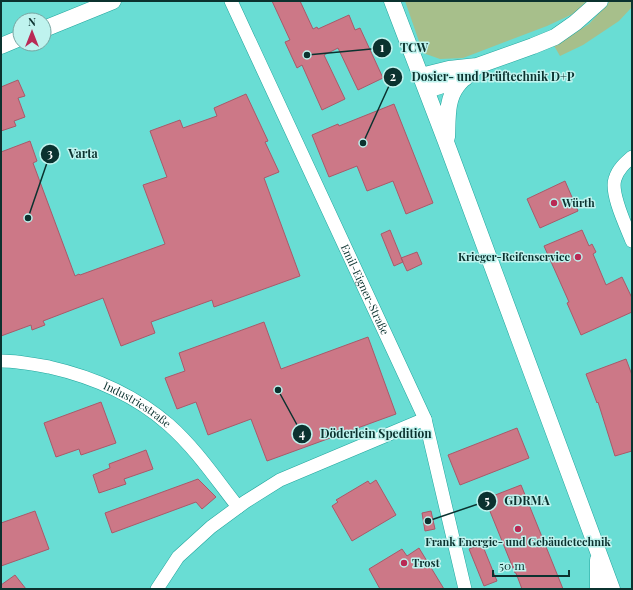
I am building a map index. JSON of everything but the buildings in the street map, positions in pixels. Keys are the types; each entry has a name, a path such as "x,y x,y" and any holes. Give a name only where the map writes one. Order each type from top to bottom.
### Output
{"main road":[{"path":"52,25 114,1"},
{"path":"392,1 598,548 612,589"},
{"path":"424,83 449,69 478,66 555,37 575,24 600,1"},
{"path":"1,46 12,41"},
{"path":"446,142 450,98 457,86 478,66"},
{"path":"424,83 465,78"},
{"path":"598,548 598,589"}],"street":[{"name":"Emil-Eigner-Straße","path":"231,1 425,419 466,589"},
{"path":"632,157 622,166 615,179 615,194 632,241"},
{"name":"Industriestraße","path":"1,361 35,364 70,372 105,385 138,402 169,425 193,450 238,507"},
{"path":"157,589 178,557 238,507 280,480 425,419"}],"green space":[{"path":"405,1 588,1 577,12 547,26 463,58 440,59 423,53"},
{"path":"610,1 632,1 632,7 619,21 583,45 560,56 553,44 567,38 589,24"}],"place":[{"name":"TCW","path":"307,55"},
{"name":"Dosier- und Prüftechnik D+P","path":"363,143"},
{"name":"Würth","path":"554,203"},
{"name":"Varta","path":"28,218"},
{"name":"Krieger-Reifenservice","path":"578,257"},
{"name":"Döderlein Spedition","path":"278,390"},
{"name":"GDRMA","path":"428,521"},
{"name":"Frank Energie- und Gebäudetechnik","path":"518,529"},
{"name":"Trost","path":"404,563"}]}
